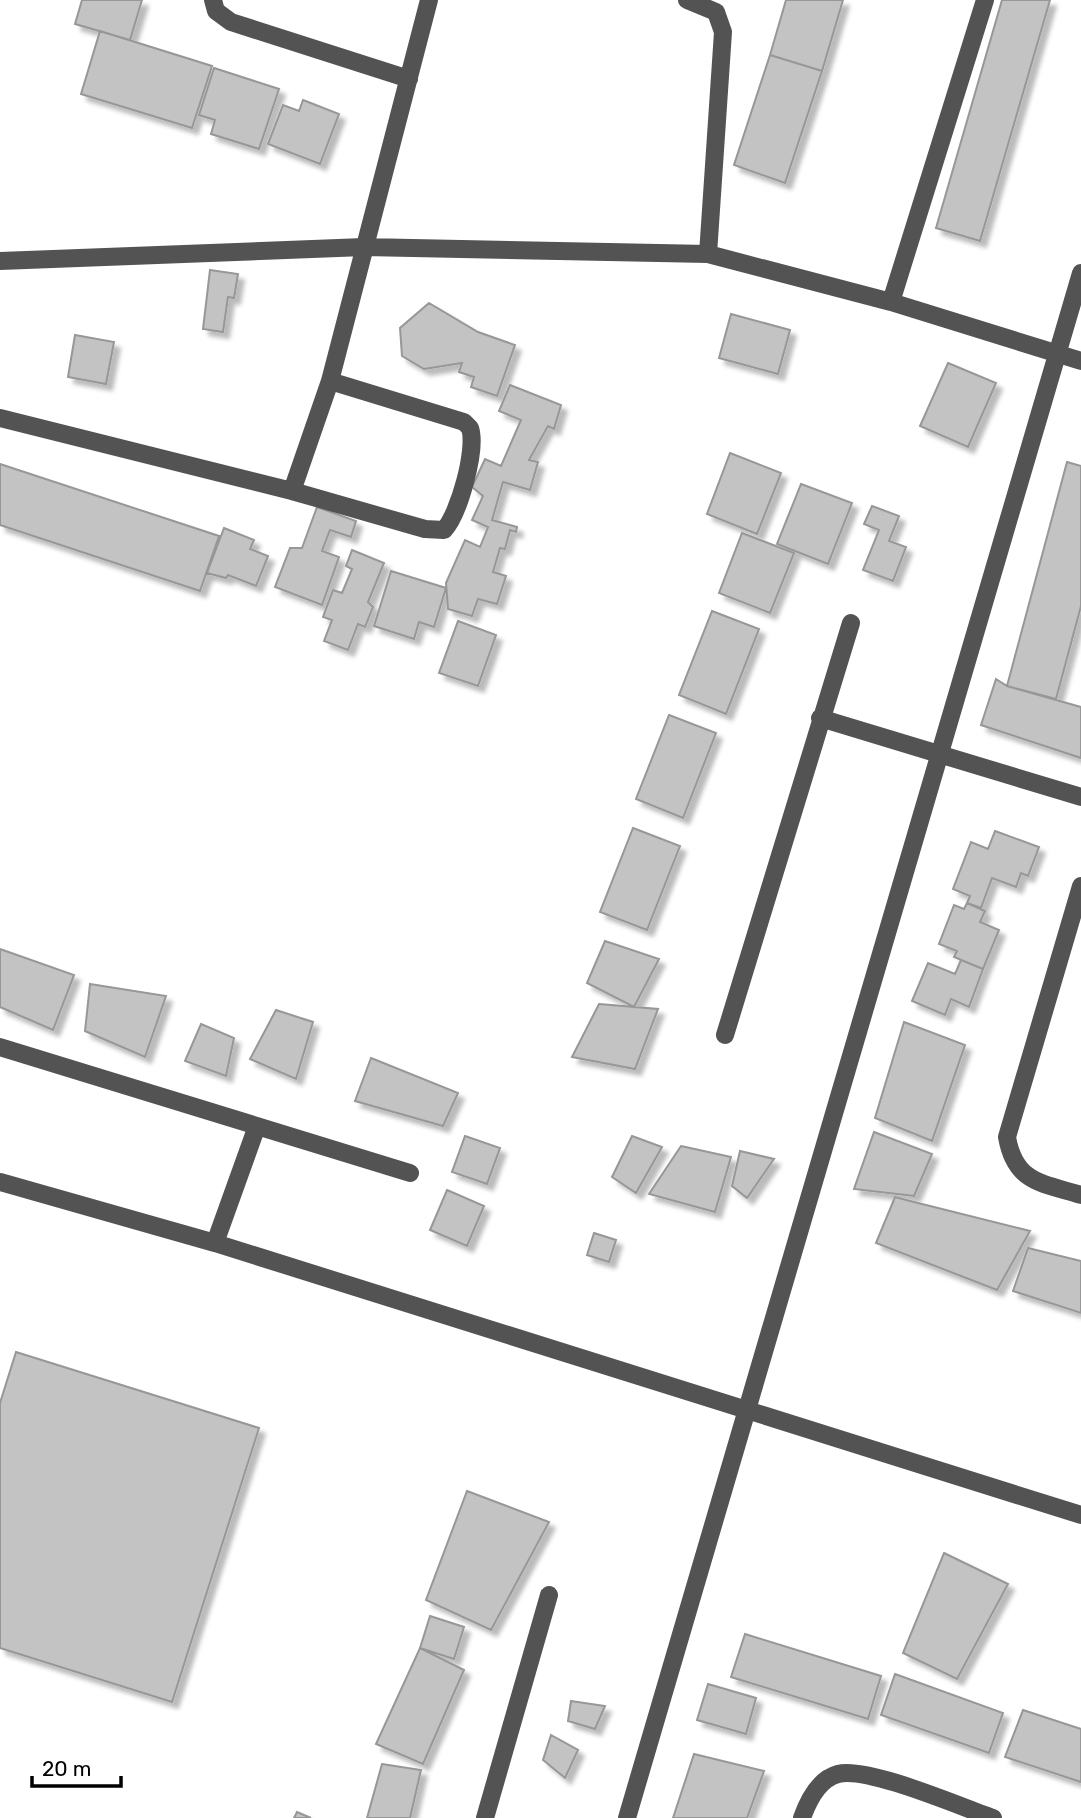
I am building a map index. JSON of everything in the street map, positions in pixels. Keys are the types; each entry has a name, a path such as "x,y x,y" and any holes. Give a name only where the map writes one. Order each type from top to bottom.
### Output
{"street":[{"path":"214,0 216,11 231,22 408,79"},
{"path":"292,491 330,381 429,0"},
{"path":"688,0 716,12 723,32 708,254"},
{"path":"891,302 985,0"},
{"path":"0,261 364,247 708,254 891,302 1081,361"},
{"path":"626,1818 938,751 1059,354 1081,273"},
{"path":"0,418 292,491 432,530 444,530 453,516 473,451 470,428 464,422 330,381"},
{"path":"725,1035 851,623"},
{"path":"820,718 938,751 1081,797"},
{"path":"1081,886 1007,1137 1010,1153 1018,1169 1028,1177 1081,1195"},
{"path":"0,1047 410,1173"},
{"path":"215,1243 257,1126"},
{"path":"0,1182 215,1243 1081,1515"},
{"path":"485,1818 550,1595"},
{"path":"802,1818 817,1788 837,1774 863,1774 993,1818"}],"building":[{"path":"82,0 142,0 130,40 75,24"},
{"path":"786,0 843,0 822,71 770,55"},
{"path":"1002,0 1050,0 980,241 936,228"},
{"path":"100,31 212,66 192,128 81,94"},
{"path":"770,55 822,71 785,183 734,165"},
{"path":"214,68 279,89 259,149 211,134 215,120 199,115"},
{"path":"303,100 339,114 320,164 268,144 283,105 299,111"},
{"path":"210,270 238,274 234,298 228,297 223,332 203,329"},
{"path":"429,303 478,332 515,345 497,396 471,387 474,377 459,372 462,363 424,369 402,356 400,328"},
{"path":"731,314 790,330 778,374 719,358"},
{"path":"75,335 114,342 106,384 68,377"},
{"path":"948,363 996,383 968,447 920,426"},
{"path":"510,385 561,405 554,429 548,426 529,460 538,462 530,490 503,482 492,520 517,527 516,532 510,530 505,549 500,548 493,572 506,576 497,604 478,599 472,616 448,609 446,583 465,540 480,547 488,527 472,520 483,496 472,487 485,459 501,466 521,420 499,411"},
{"path":"730,453 781,473 757,534 707,514"},
{"path":"1067,462 1081,466 1081,606 1056,699 1007,686"},
{"path":"0,464 219,536 200,591 0,525"},
{"path":"801,484 852,503 828,564 777,544"},
{"path":"872,506 899,516 889,541 906,547 893,581 863,570 879,530 864,524"},
{"path":"317,507 356,521 351,537 330,530 322,551 339,557 322,605 275,587 290,548 302,548"},
{"path":"224,528 254,540 250,549 268,556 256,586 228,575 226,578 207,573"},
{"path":"742,533 794,553 770,613 719,593"},
{"path":"352,550 384,563 368,602 373,607 365,627 358,624 348,650 324,641 332,620 323,617 333,590 342,593 352,569 346,566"},
{"path":"391,571 446,588 434,627 419,622 414,639 374,626"},
{"path":"712,611 759,629 726,714 679,695"},
{"path":"458,621 496,635 478,686 439,673"},
{"path":"996,679 1007,686 1081,707 1081,758 981,725"},
{"path":"669,715 716,733 683,818 636,799"},
{"path":"633,828 680,846 647,930 600,912"},
{"path":"995,831 1039,847 1028,876 1021,873 1016,887 992,878 981,908 967,903 970,896 953,889 971,842 988,849"},
{"path":"967,903 985,911 980,922 999,930 983,969 954,957 957,951 939,944 954,905 964,909"},
{"path":"605,941 659,959 634,1007 587,983"},
{"path":"0,949 74,975 53,1030 0,1007"},
{"path":"961,960 983,969 969,1007 951,999 945,1015 912,1001 928,963 955,974"},
{"path":"90,984 166,996 145,1057 85,1031"},
{"path":"599,1004 658,1009 635,1069 572,1057"},
{"path":"276,1010 313,1022 296,1079 250,1059"},
{"path":"904,1022 965,1045 932,1141 875,1118"},
{"path":"201,1024 234,1038 226,1076 185,1061"},
{"path":"371,1058 458,1093 443,1126 355,1101"},
{"path":"874,1132 932,1154 914,1196 854,1189"},
{"path":"465,1136 500,1148 487,1184 452,1172"},
{"path":"632,1136 662,1147 636,1193 612,1177"},
{"path":"681,1146 731,1157 715,1212 649,1194"},
{"path":"740,1151 774,1159 747,1198 732,1186"},
{"path":"447,1190 484,1206 467,1246 430,1230"},
{"path":"895,1197 1030,1231 997,1290 876,1243"},
{"path":"594,1233 616,1240 609,1262 587,1255"},
{"path":"1028,1248 1081,1261 1081,1313 1013,1291"},
{"path":"16,1352 259,1428 172,1702 0,1648 0,1403"},
{"path":"467,1491 549,1522 491,1630 426,1600"},
{"path":"944,1553 1008,1584 957,1679 903,1653"},
{"path":"430,1616 464,1627 454,1659 420,1648"},
{"path":"745,1634 881,1676 868,1719 731,1677"},
{"path":"420,1648 464,1670 423,1764 376,1744"},
{"path":"895,1674 1003,1713 989,1753 881,1715"},
{"path":"708,1684 756,1698 746,1734 697,1720"},
{"path":"571,1701 605,1706 595,1729 568,1721"},
{"path":"1023,1710 1081,1729 1081,1782 1005,1757"},
{"path":"551,1735 578,1750 565,1778 543,1760"},
{"path":"694,1754 764,1771 747,1818 673,1818"},
{"path":"382,1764 421,1770 410,1818 367,1818"},
{"path":"297,1812 311,1818 294,1818"}]}
